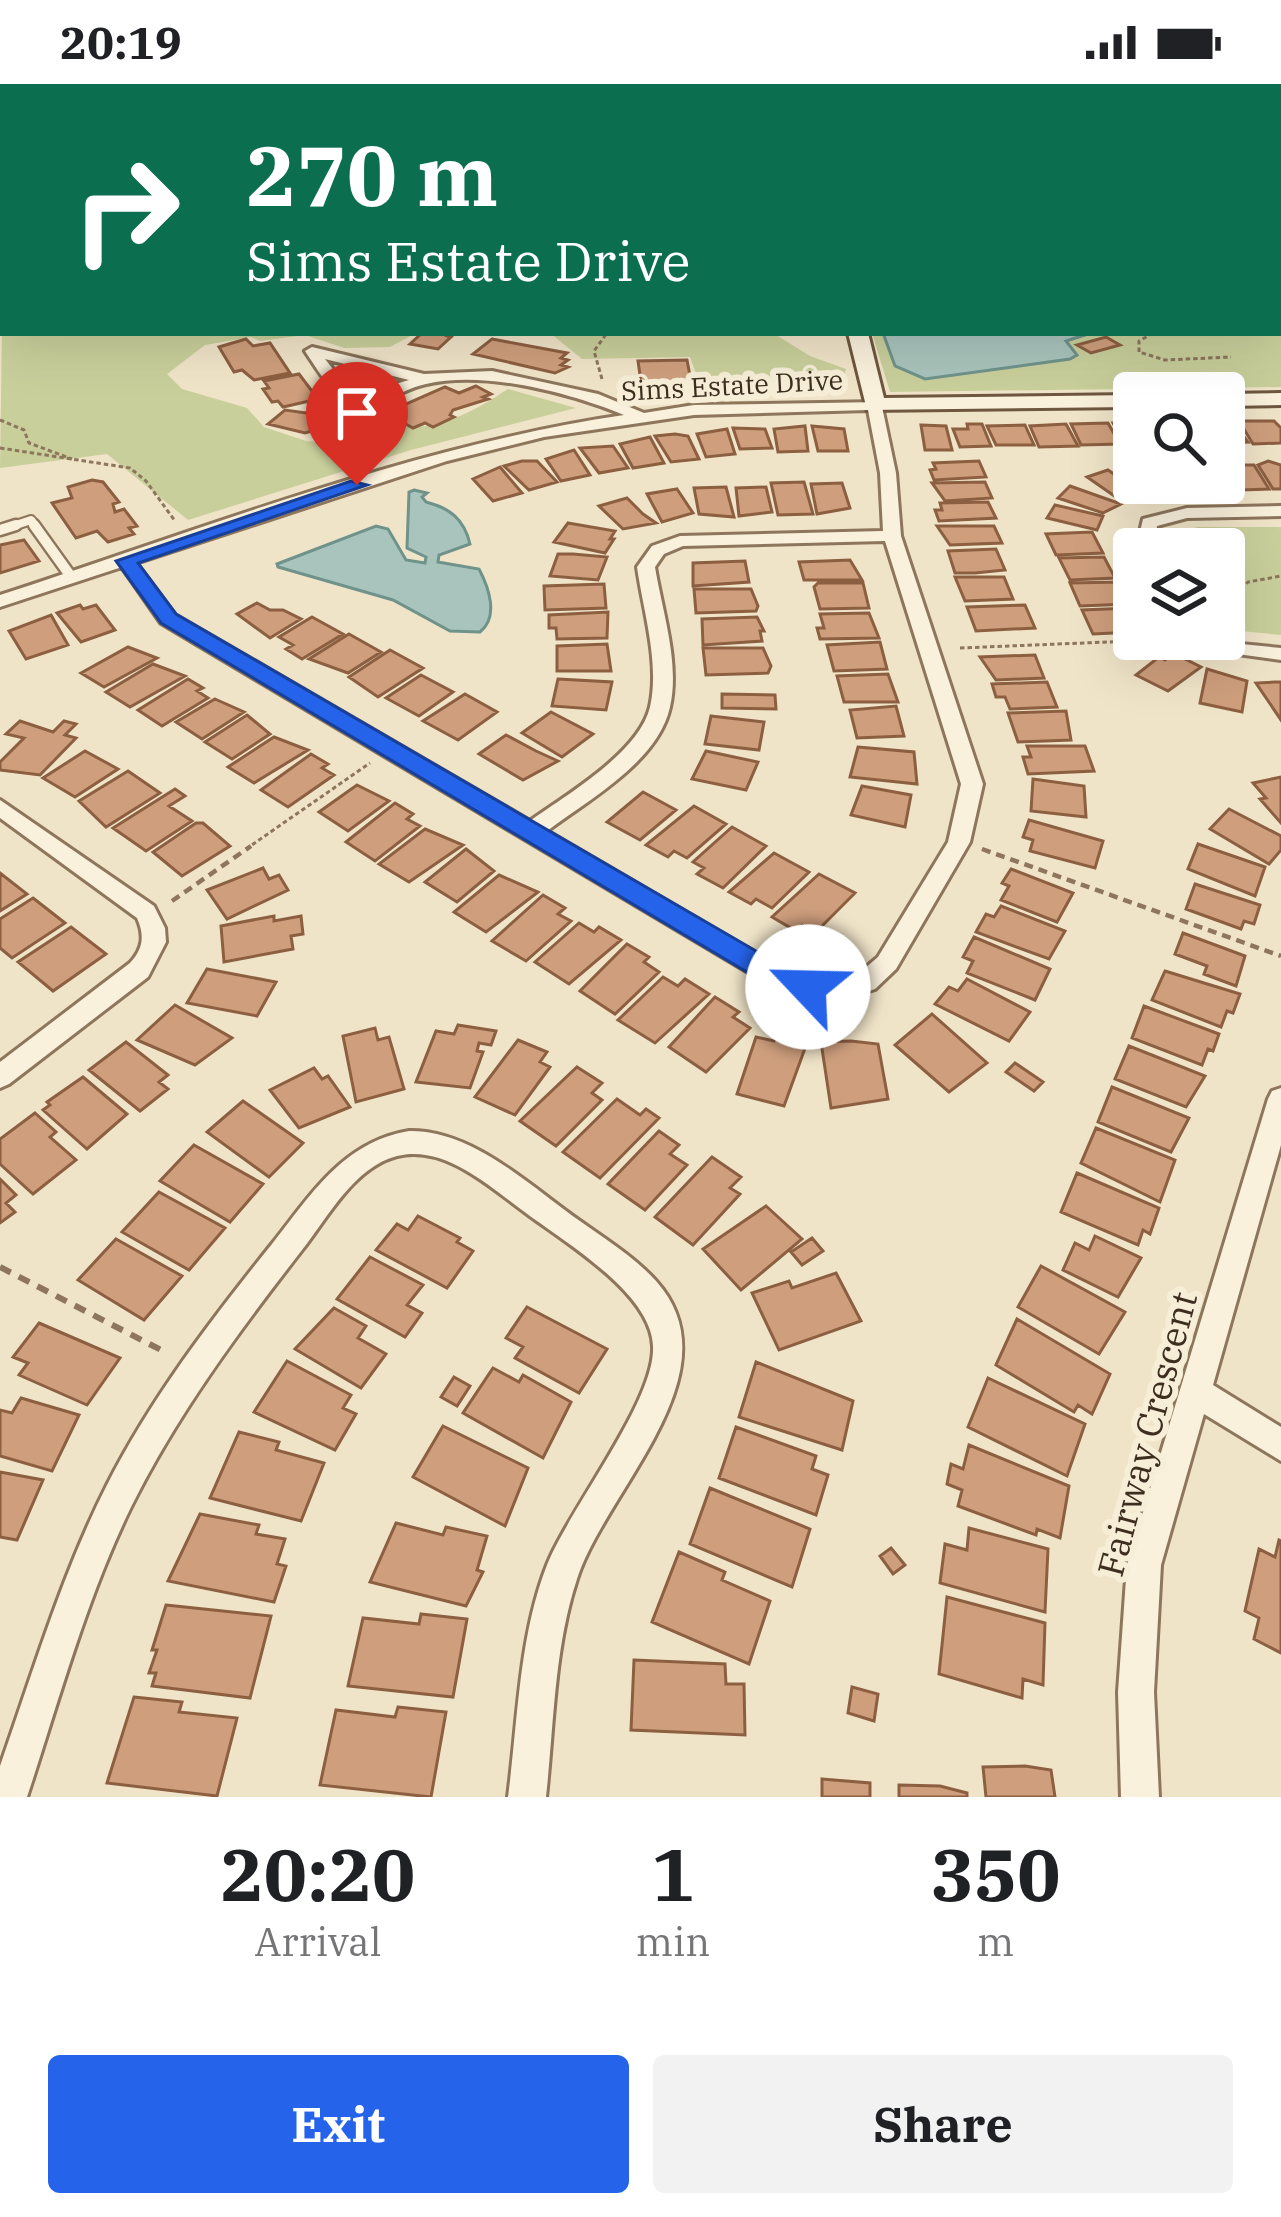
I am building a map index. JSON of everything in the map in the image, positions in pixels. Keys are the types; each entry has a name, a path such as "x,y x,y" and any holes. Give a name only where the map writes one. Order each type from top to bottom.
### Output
{"street":[{"path":"126,561 168,619 777,977 839,991 866,982 887,963 959,842 973,784 892,536 888,472 859,336"},
{"path":"424,379 381,398 352,398 340,393 312,351 424,379 492,376 619,404 639,416"},
{"path":"1245,400 1281,399"},
{"name":"Sims Estate Drive","path":"0,601 458,453 639,416 770,405 1113,401"},
{"path":"1149,528 1167,516 1281,511"},
{"path":"532,831 634,749 657,719 661,694 646,567 658,550 690,540 892,536"},
{"path":"1245,650 1281,654"},
{"path":"0,808 146,912 156,935 152,952 139,970 0,1077"},
{"name":"Fairway Crescent","path":"1140,1797 1136,1692 1144,1565 1281,1100"},
{"path":"8,1797 84,1578 118,1498 155,1429 196,1364 342,1177 369,1155 420,1142 466,1156 643,1287 659,1306 669,1330 671,1355 665,1381 574,1544 553,1598 527,1797"},
{"path":"1198,1393 1281,1445"}],"lane":[{"path":"0,530 31,520 72,578"}],"path":[{"path":"606,336 594,351 602,379 619,404"},
{"path":"1148,336 1139,341 1139,352 1165,360 1231,357"},
{"path":"0,420 24,430 29,443 82,463"},
{"path":"0,448 136,471 189,540"},
{"path":"1245,582 1281,575"},
{"path":"960,648 1113,642"},
{"path":"172,901 370,763"},
{"path":"959,842 1281,956"},
{"path":"0,1267 163,1351"}],"green space":[{"path":"2,336 298,336 205,345 167,374 182,389 247,408 264,427 306,441 364,446 391,425 438,424 508,389 576,408 411,450 188,520 107,454 0,468"},
{"path":"308,336 410,336 390,347 344,348"},
{"path":"554,336 778,336 810,356 846,369 844,377 816,393 702,390 690,357 582,359"},
{"path":"873,336 1281,336 1281,387 1245,387 1245,372 1113,372 1113,389 890,392"},
{"path":"1281,527 1281,635 1245,631 1245,528 1194,528"}],"water":[{"path":"884,336 1082,336 1066,341 1077,355 1070,359 925,379 895,366"},
{"path":"409,492 427,493 422,497 426,502 449,511 464,528 470,544 439,555 438,562 479,569 491,610 480,632 450,631 393,600 278,567 376,526 388,529 406,560 425,563 426,557 407,548"}],"building":[{"path":"419,336 451,337 438,349 410,344"},
{"path":"1106,337 1120,345 1091,353 1077,345"},
{"path":"246,339 253,346 270,343 290,373 254,380 242,370 234,372 219,347"},
{"path":"492,339 567,353 561,358 568,360 561,365 568,367 555,373 473,354"},
{"path":"687,360 691,381 641,382 638,361"},
{"path":"299,374 318,399 283,407 272,402 263,389 269,388 264,381"},
{"path":"476,386 491,394 483,397 488,399 453,410 450,415 454,417 433,427 425,423 413,428 386,413 445,387 459,393"},
{"path":"316,405 383,421 363,438 330,439 317,436 320,433 315,430 305,433 268,424 285,410 306,413"},
{"path":"1245,421 1274,421 1281,428 1281,443 1253,444"},
{"path":"1108,423 1113,444 1081,445 1071,424"},
{"path":"967,424 982,424 991,446 960,447 953,429 968,429"},
{"path":"1066,424 1078,446 1039,447 1030,426"},
{"path":"921,425 946,426 952,450 925,450"},
{"path":"1025,425 1034,445 996,445 987,426"},
{"path":"805,426 808,451 778,452 774,429"},
{"path":"812,426 844,429 848,451 818,451"},
{"path":"733,428 765,429 772,448 740,449"},
{"path":"727,429 735,454 706,457 697,434"},
{"path":"655,436 688,436 699,459 671,462"},
{"path":"650,437 664,463 633,468 620,444"},
{"path":"613,446 628,468 599,473 580,448"},
{"path":"574,450 590,475 561,481 546,459"},
{"path":"537,461 557,482 529,490 504,466"},
{"path":"979,461 986,477 934,480 930,470 936,469 933,463"},
{"path":"1268,461 1281,465 1281,489 1273,489 1258,465"},
{"path":"1245,465 1254,465 1269,489 1245,490"},
{"path":"500,467 522,493 493,501 473,479"},
{"path":"1108,470 1113,473 1113,495 1087,477"},
{"path":"103,482 119,502 113,504 115,512 124,509 137,526 129,528 134,534 108,542 97,531 76,538 52,503 72,498 68,487"},
{"path":"804,482 813,514 778,515 771,483"},
{"path":"985,482 992,498 945,501 932,483"},
{"path":"842,483 850,508 817,514 811,484"},
{"path":"1070,486 1121,504 1103,513 1058,498"},
{"path":"726,487 734,517 699,514 694,488"},
{"path":"766,487 772,512 739,516 736,488"},
{"path":"677,489 693,513 662,522 647,494"},
{"path":"627,498 656,523 623,529 599,506"},
{"path":"988,502 996,518 939,521 935,510 942,510 940,503"},
{"path":"1055,505 1103,516 1097,530 1047,518"},
{"path":"568,523 615,531 610,539 614,539 605,553 554,542"},
{"path":"937,526 994,526 1002,543 950,545"},
{"path":"1092,532 1103,553 1056,555 1046,534"},
{"path":"24,540 39,561 0,573 0,545"},
{"path":"996,549 1005,570 975,573 955,573 948,551"},
{"path":"558,554 607,557 598,580 550,576"},
{"path":"1104,557 1113,578 1070,580 1059,558"},
{"path":"850,560 862,580 804,580 799,562"},
{"path":"745,561 749,582 693,586 693,563"},
{"path":"955,577 1004,577 1013,599 965,601"},
{"path":"1113,582 1113,605 1080,606 1070,583"},
{"path":"818,583 863,583 869,608 820,609 814,587"},
{"path":"604,584 606,608 545,610 544,586"},
{"path":"694,589 751,589 758,606 756,611 696,613"},
{"path":"257,603 301,619 270,638 237,614"},
{"path":"80,605 83,609 96,605 115,630 81,642 57,613"},
{"path":"1025,605 1035,628 976,631 967,607"},
{"path":"1113,609 1113,633 1093,634 1082,610"},
{"path":"608,612 607,638 557,639 556,628 549,628 549,615"},
{"path":"869,613 879,638 820,639 817,628 824,628 820,614"},
{"path":"51,615 68,645 26,659 9,631"},
{"path":"312,617 343,634 302,659 286,649 293,645 279,637"},
{"path":"757,617 764,631 760,631 762,641 703,645 702,619"},
{"path":"349,634 381,652 348,673 309,659"},
{"path":"880,642 887,669 834,671 827,645"},
{"path":"607,644 611,671 557,671 557,646"},
{"path":"128,647 157,658 104,687 81,673"},
{"path":"703,648 763,648 771,666 768,673 706,675"},
{"path":"390,650 423,668 378,697 349,677"},
{"path":"1035,655 1044,678 996,680 980,657"},
{"path":"1155,660 1187,660 1201,667 1168,691 1136,675"},
{"path":"153,664 185,676 130,707 106,692"},
{"path":"1207,669 1247,681 1242,712 1200,703"},
{"path":"888,674 898,702 844,702 837,676"},
{"path":"421,675 453,692 419,716 386,698"},
{"path":"188,679 203,688 197,691 208,698 162,726 138,710"},
{"path":"558,679 612,682 606,710 552,706"},
{"path":"1047,682 1057,707 1010,709 1005,697 996,697 992,684"},
{"path":"1281,682 1281,720 1256,683"},
{"path":"465,694 497,712 458,740 423,721"},
{"path":"722,694 775,695 776,709 722,708"},
{"path":"215,699 244,712 202,739 176,722"},
{"path":"896,706 904,736 857,738 850,710"},
{"path":"1066,711 1071,740 1018,742 1008,713"},
{"path":"551,712 593,734 562,757 522,733"},
{"path":"247,715 270,734 232,759 205,742"},
{"path":"711,716 764,722 759,750 705,744"},
{"path":"20,721 53,732 64,721 76,724 65,735 76,738 40,775 0,770 0,762 24,738 6,734"},
{"path":"506,735 558,761 523,780 479,754"},
{"path":"274,737 308,750 254,783 228,767"},
{"path":"1027,746 1085,746 1094,771 1028,774 1023,757 1031,757"},
{"path":"858,747 914,752 917,784 850,777"},
{"path":"85,751 118,769 75,797 43,778"},
{"path":"706,751 758,762 746,790 692,779"},
{"path":"311,754 328,764 322,768 334,775 288,807 261,790"},
{"path":"128,771 160,793 106,827 79,801"},
{"path":"1281,777 1281,823 1253,783"},
{"path":"1033,779 1084,786 1086,817 1031,811"},
{"path":"357,785 389,801 348,831 319,812"},
{"path":"862,786 911,795 905,827 851,815"},
{"path":"175,789 185,796 169,806 192,821 146,851 113,828"},
{"path":"643,792 676,810 640,840 607,822"},
{"path":"395,803 413,814 407,819 420,826 375,861 346,842"},
{"path":"694,806 726,824 687,858 674,851 668,857 646,845"},
{"path":"1229,809 1281,836 1281,850 1269,864 1210,829"},
{"path":"1029,820 1103,841 1095,868 1030,851 1033,840 1023,837"},
{"path":"203,823 230,846 182,876 153,852"},
{"path":"732,827 766,846 723,888 697,874 704,868 693,862"},
{"path":"425,829 463,845 409,882 379,864"},
{"path":"1198,844 1265,867 1255,896 1188,869"},
{"path":"466,849 494,871 457,902 425,882"},
{"path":"774,853 809,872 772,908 729,892"},
{"path":"263,868 269,879 279,875 288,890 227,919 207,890"},
{"path":"1011,869 1073,893 1057,922 1001,900 1009,886 1002,883"},
{"path":"0,873 27,894 0,911"},
{"path":"819,874 855,893 816,932 802,925 796,931 772,917"},
{"path":"499,875 538,892 486,932 454,912"},
{"path":"1195,884 1260,905 1254,924 1244,921 1241,929 1186,909"},
{"path":"543,895 565,908 558,914 571,921 526,961 492,941"},
{"path":"33,898 65,923 12,958 0,948 0,919"},
{"path":"1001,906 1065,931 1049,959 976,932 986,914 994,917"},
{"path":"274,916 274,921 301,916 303,934 291,936 293,949 224,962 221,926"},
{"path":"579,923 594,932 599,927 621,940 569,984 535,962"},
{"path":"71,927 106,954 53,991 18,962"},
{"path":"1183,933 1245,956 1236,986 1204,974 1207,966 1175,954"},
{"path":"974,937 1050,969 1035,1000 967,973 973,961 963,957"},
{"path":"627,944 649,957 644,962 659,972 615,1014 580,991"},
{"path":"207,969 276,982 257,1016 187,1003"},
{"path":"1165,971 1240,994 1233,1013 1227,1011 1221,1027 1152,1000"},
{"path":"663,977 678,986 685,979 709,994 655,1043 618,1020"},
{"path":"967,979 1030,1012 1009,1041 935,1004 949,987 958,991"},
{"path":"715,997 739,1012 733,1017 750,1028 706,1072 669,1047"},
{"path":"175,1005 232,1038 195,1065 137,1040"},
{"path":"1144,1006 1219,1034 1202,1065 1132,1038"},
{"path":"932,1014 987,1063 949,1092 895,1045"},
{"path":"458,1025 496,1031 491,1045 479,1043 477,1051 483,1052 470,1088 416,1082 436,1031 454,1034"},
{"path":"375,1028 378,1040 389,1037 404,1089 356,1102 343,1036"},
{"path":"777,1032 808,1040 784,1106 737,1094 756,1037 774,1041"},
{"path":"518,1040 547,1052 540,1062 550,1067 515,1115 475,1097"},
{"path":"126,1042 168,1075 159,1082 168,1089 140,1111 89,1070"},
{"path":"821,1042 878,1044 888,1099 831,1108"},
{"path":"1129,1046 1205,1076 1186,1107 1115,1079"},
{"path":"1015,1063 1043,1082 1034,1091 1006,1072"},
{"path":"577,1067 602,1083 592,1093 602,1100 556,1146 520,1121"},
{"path":"314,1068 322,1079 328,1076 350,1107 299,1128 270,1090"},
{"path":"83,1077 127,1114 87,1149 43,1110 50,1105 47,1102"},
{"path":"1112,1087 1189,1118 1171,1152 1098,1122"},
{"path":"617,1099 640,1115 646,1109 659,1118 600,1178 563,1152"},
{"path":"243,1101 303,1143 269,1177 207,1132"},
{"path":"35,1113 56,1132 50,1137 76,1160 33,1194 0,1164 0,1139"},
{"path":"1096,1128 1175,1160 1160,1202 1081,1163"},
{"path":"659,1131 679,1145 670,1154 687,1165 645,1210 608,1184"},
{"path":"194,1145 263,1184 230,1222 160,1181"},
{"path":"712,1157 741,1177 730,1188 740,1194 693,1245 655,1217"},
{"path":"1077,1173 1159,1208 1150,1234 1143,1230 1138,1245 1061,1212"},
{"path":"0,1179 16,1195 6,1203 15,1212 0,1223"},
{"path":"159,1192 225,1228 189,1270 122,1232"},
{"path":"766,1206 802,1239 741,1290 703,1249"},
{"path":"418,1216 460,1238 457,1242 473,1251 447,1288 376,1250 397,1224 408,1230"},
{"path":"1095,1236 1141,1258 1118,1297 1063,1270 1075,1243 1089,1250"},
{"path":"812,1238 823,1251 802,1265 791,1252"},
{"path":"116,1239 182,1276 144,1320 78,1280"},
{"path":"370,1257 423,1285 407,1305 422,1313 405,1337 337,1299"},
{"path":"1041,1266 1125,1312 1099,1354 1018,1307"},
{"path":"836,1273 861,1321 779,1350 752,1293 789,1281 792,1288"},
{"path":"527,1307 607,1349 579,1393 515,1358 523,1347 506,1338"},
{"path":"334,1308 366,1326 358,1338 386,1354 361,1388 295,1349"},
{"path":"1017,1319 1110,1374 1092,1414 1078,1405 1074,1412 996,1365"},
{"path":"39,1323 120,1358 87,1405 19,1375 28,1363 13,1357"},
{"path":"287,1361 351,1395 343,1408 356,1414 335,1450 254,1412"},
{"path":"756,1362 853,1401 842,1450 739,1417"},
{"path":"493,1368 519,1382 523,1375 571,1402 543,1458 463,1413"},
{"path":"454,1377 470,1386 457,1406 441,1397"},
{"path":"988,1378 1085,1424 1067,1476 968,1427"},
{"path":"21,1398 79,1415 52,1471 0,1456 0,1410 12,1413"},
{"path":"443,1426 528,1468 505,1526 413,1477"},
{"path":"736,1427 816,1456 812,1469 828,1475 816,1515 719,1478"},
{"path":"239,1432 279,1442 276,1450 324,1463 301,1521 210,1498"},
{"path":"969,1445 1069,1486 1060,1538 1037,1529 1036,1535 958,1506 962,1490 947,1484 951,1464 963,1469"},
{"path":"0,1472 43,1480 17,1540 0,1537"},
{"path":"710,1488 810,1529 792,1587 690,1544"},
{"path":"200,1514 259,1525 256,1534 285,1539 277,1564 286,1566 274,1602 168,1581"},
{"path":"396,1523 443,1535 446,1527 487,1536 477,1570 483,1572 466,1606 370,1582"},
{"path":"969,1528 1048,1549 1045,1612 940,1583 945,1544 967,1550"},
{"path":"1279,1540 1281,1653 1254,1639 1259,1618 1245,1611 1259,1549 1275,1557"},
{"path":"891,1548 905,1565 893,1574 880,1556"},
{"path":"679,1552 725,1572 722,1580 770,1601 749,1664 652,1622"},
{"path":"947,1597 1045,1623 1043,1685 1023,1679 1022,1698 939,1674"},
{"path":"166,1605 271,1616 250,1698 152,1686 156,1673 149,1673 157,1650 152,1650"},
{"path":"421,1614 467,1619 453,1697 348,1686 363,1618 419,1624"},
{"path":"634,1660 725,1664 726,1684 744,1684 745,1735 631,1730"},
{"path":"852,1687 878,1694 874,1721 848,1713"},
{"path":"134,1697 182,1702 179,1712 237,1718 217,1796 107,1783"},
{"path":"398,1707 446,1712 431,1797 320,1785 336,1710 395,1717"},
{"path":"983,1767 1051,1770 1055,1797 986,1797"},
{"path":"822,1779 870,1783 870,1797 822,1797"},
{"path":"899,1785 940,1786 967,1793 967,1797 899,1797"}],"route":[{"path":"357,485 126,561 168,619 777,977 808,987"}]}
